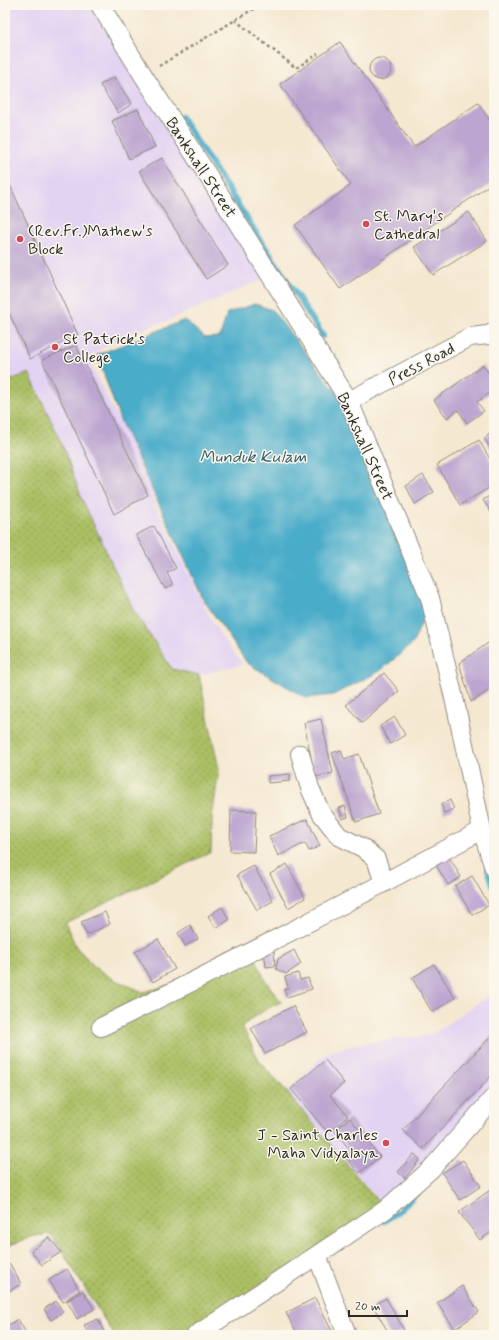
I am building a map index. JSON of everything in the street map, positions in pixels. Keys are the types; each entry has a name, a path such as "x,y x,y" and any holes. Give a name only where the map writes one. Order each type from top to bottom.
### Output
{"street":[{"name":"Bankshall Street","path":"100,5 143,76 205,171 349,401 430,598 457,711 482,830 494,868"},
{"name":"Press Road","path":"349,401 470,337 488,335 494,332"},
{"path":"300,754 310,788 321,813 339,836 362,848 376,859 384,883"},
{"path":"102,1027 384,883 482,830"},
{"path":"196,1335 385,1210 413,1187 431,1169 494,1097"},
{"path":"317,1255 348,1335"}],"path":[{"path":"143,76 260,5"},
{"path":"235,20 296,68 318,54"}],"shaded area":[{"name":"St Patrick's College","path":"5,5 100,5 271,276 169,320 124,335 87,358 131,444 138,463 150,486 157,508 200,598 220,635 243,664 199,675 172,669 134,611 82,499 62,444 29,373 5,382"},
{"name":"J - Saint Charles Maha Vidyalaya","path":"494,992 494,1085 393,1195 381,1203 287,1092 322,1056 333,1051 359,1044 401,1037 418,1037 432,1034"}],"green space":[{"path":"29,373 62,444 82,499 134,611 172,669 199,675 219,769 212,819 211,852 65,923 77,948 95,967 113,979 143,992 178,983 254,955 265,980 281,1002 266,1009 242,1026 260,1062 287,1092 385,1210 196,1335 114,1335 51,1234 34,1236 5,1247 5,382"}],"water":[{"name":"Munduk Kulam","path":"255,304 272,310 344,402 424,601 423,619 413,643 380,671 333,695 306,698 247,663 203,599 120,420 97,355 185,320 205,338 220,337 227,313"}],"building":[{"path":"340,42 414,147 478,103 494,126 494,182 340,289 295,225 351,185 280,84"},
{"path":"380,58 388,61 391,69 388,77 380,80 372,77 369,69 372,61"},
{"path":"114,77 132,104 118,113 100,85"},
{"path":"138,109 155,147 129,159 112,121"},
{"path":"162,158 228,265 206,279 139,171"},
{"name":"(Rev.Fr.)Mathew's Block","path":"5,174 78,335 30,359 5,304"},
{"path":"469,212 487,241 433,275 414,247"},
{"path":"76,345 148,495 114,514 42,360"},
{"path":"483,365 494,381 494,390 477,402 484,411 467,423 458,410 447,418 434,400"},
{"path":"494,431 494,454 484,438"},
{"path":"479,440 494,466 494,485 460,505 437,465"},
{"path":"423,475 434,492 415,504 406,486"},
{"path":"494,493 494,517 483,500"},
{"path":"154,526 176,568 167,573 173,585 165,589 136,535"},
{"path":"494,639 494,687 471,702 459,663"},
{"path":"384,673 399,691 362,723 346,705"},
{"path":"395,717 405,735 390,744 380,726"},
{"path":"321,719 333,773 315,777 304,723"},
{"path":"341,750 344,759 359,754 379,814 356,822 332,753"},
{"path":"290,774 290,781 268,783 268,776"},
{"path":"450,800 454,809 444,813 441,804"},
{"path":"345,806 348,817 342,819 339,808"},
{"path":"231,810 256,811 254,852 230,851"},
{"path":"307,819 320,846 309,851 305,843 278,856 269,836"},
{"path":"446,852 461,877 448,885 433,860"},
{"path":"287,864 305,898 288,908 270,874"},
{"path":"254,866 273,901 257,910 237,875"},
{"path":"472,876 489,905 472,915 455,886"},
{"path":"222,907 229,920 216,928 208,916"},
{"path":"105,912 110,924 87,935 81,922"},
{"path":"190,925 198,939 185,946 178,933"},
{"path":"158,939 175,969 153,982 135,952"},
{"path":"274,949 275,966 266,967 264,950"},
{"path":"294,950 301,964 286,974 276,969 278,959"},
{"path":"434,964 455,998 432,1012 412,978"},
{"path":"298,973 300,980 308,978 312,989 287,997 284,989 288,988 285,977"},
{"path":"293,1006 307,1032 265,1054 251,1028"},
{"path":"494,1033 494,1073 423,1149 403,1130"},
{"path":"325,1060 344,1083 330,1095 348,1116 328,1133 291,1089"},
{"path":"350,1118 380,1157 359,1173 345,1156 351,1151 334,1130"},
{"path":"414,1154 420,1159 405,1178 398,1172"},
{"path":"463,1160 481,1186 460,1200 442,1173"},
{"path":"493,1188 494,1230 480,1240 459,1212"},
{"path":"49,1237 61,1252 42,1265 31,1251"},
{"path":"10,1264 21,1284 5,1293 5,1267"},
{"path":"67,1269 80,1291 63,1302 49,1280"},
{"path":"462,1286 479,1312 455,1329 437,1303"},
{"path":"83,1291 94,1309 77,1319 67,1301"},
{"path":"315,1298 334,1335 298,1335 286,1313"},
{"path":"386,1298 404,1330 395,1335 390,1335 373,1306"},
{"path":"56,1301 63,1312 51,1320 44,1309"},
{"path":"18,1319 27,1335 9,1335 5,1327"},
{"path":"98,1319 106,1335 89,1335 84,1325"}],"waterway":[{"path":"181,117 323,336"},
{"path":"488,869 494,887"},
{"path":"384,1221 397,1213 421,1189"}],"place":[{"name":"St. Mary's Cathedral","path":"366,224"},
{"name":"(Rev.Fr.)Mathew's Block","path":"20,239"},
{"name":"St Patrick's College","path":"55,347"},
{"name":"J - Saint Charles Maha Vidyalaya","path":"386,1143"}]}
